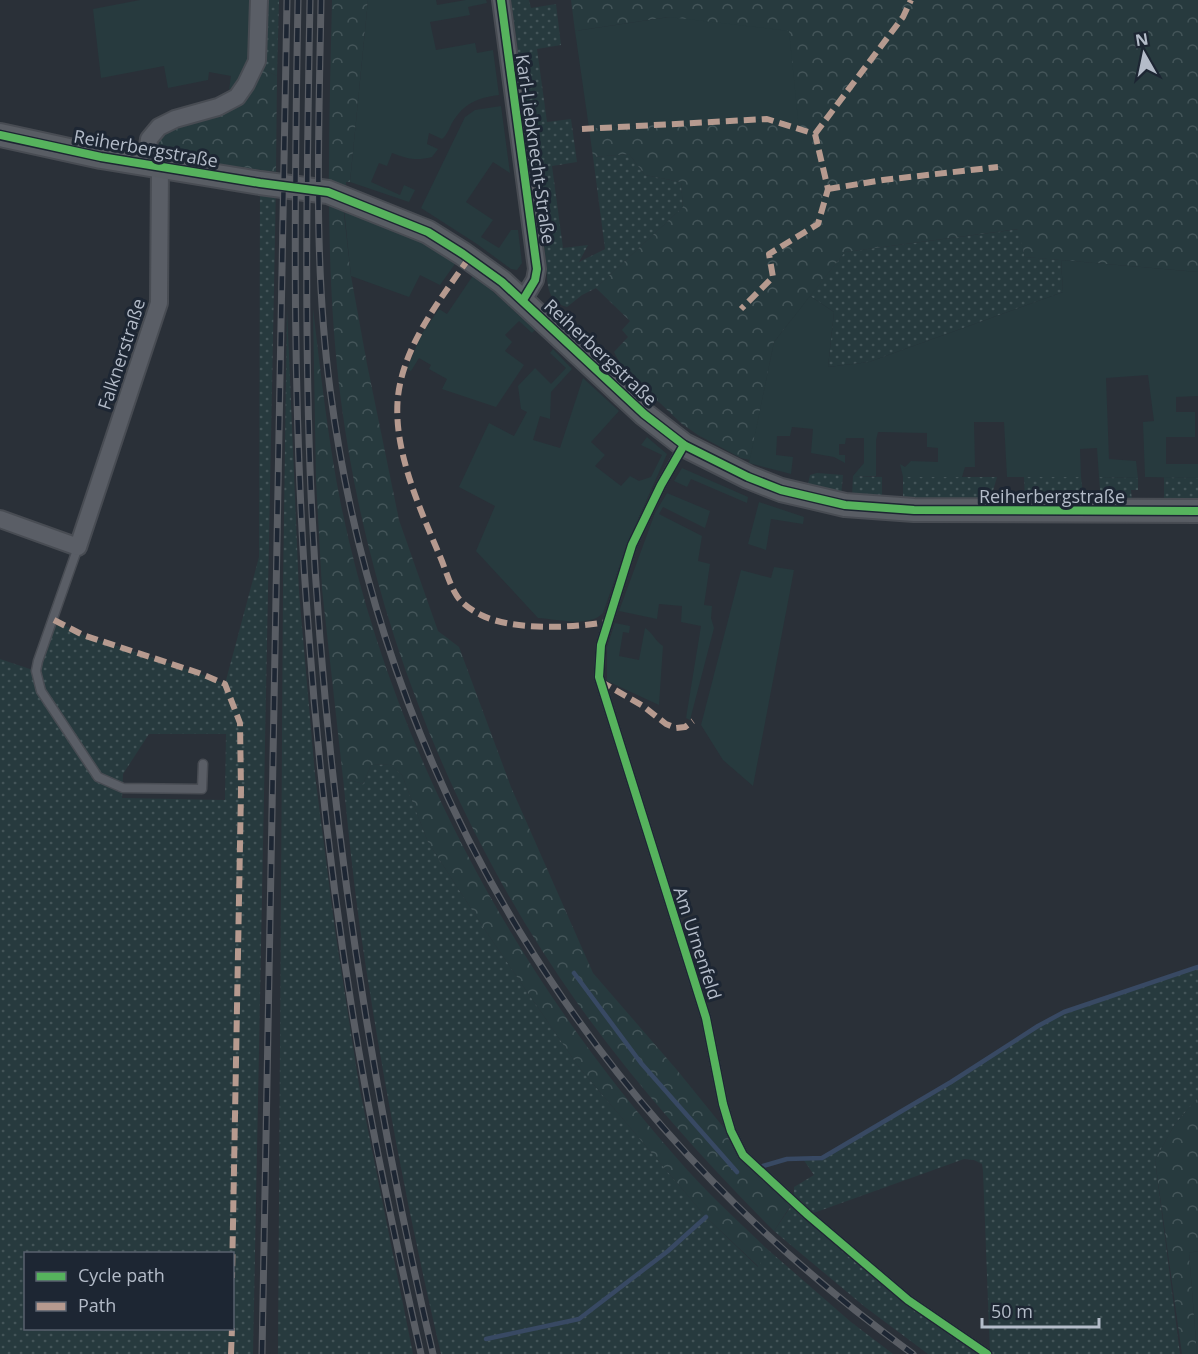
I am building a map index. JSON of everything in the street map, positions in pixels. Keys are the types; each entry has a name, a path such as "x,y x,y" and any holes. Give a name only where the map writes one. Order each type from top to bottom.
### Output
{"street":[{"name":"Falknerstraße","path":"78,547 159,303 153,166 149,139 159,127 175,119 218,107 237,97 257,61 259,0"},
{"name":"Karl-Liebknecht-Straße","path":"501,0 536,257 535,280 524,300"},
{"name":"Reiherbergstraße","path":"0,135 101,157 328,192 428,232 469,258 524,300 612,385 684,445 748,477 781,490 844,505 914,510 1198,511"},
{"path":"0,519 78,547"}],"lane":[{"name":"Am Urnenfeld","path":"684,445 661,485 632,545 601,645 599,677 706,1018 721,1095 731,1131 743,1155 808,1215 908,1300 987,1354"},
{"path":"78,547 38,661 36,671 40,691 98,777 123,788 202,789 203,764"}],"green space":[{"path":"140,0 256,0 252,49 249,61 238,82 229,90 231,76 209,72 208,80 168,88 164,66 101,78 93,9"},
{"path":"266,0 279,0 277,76 260,68"},
{"path":"332,0 368,0 350,182 346,182 344,215 351,276 399,520 438,631 459,647 511,787 593,973 677,1070 737,1144 743,1155 791,1205 774,1231 697,1150 647,1093 578,1004 533,936 492,866 455,793 423,717 395,640 372,561 354,481 341,401 336,351 329,201"},
{"path":"368,0 436,0 437,5 466,0 486,0 487,3 468,7 470,15 430,22 436,50 475,43 477,53 493,50 499,95 478,100 466,106 442,139 429,133 427,144 438,149 432,157 412,159 392,153 387,166 379,163 371,182 400,195 404,185 415,190 409,202 350,182"},
{"path":"511,0 529,0 531,8 556,4 561,45 537,49 547,122 571,119 577,162 552,166 563,248 588,245 579,262 605,249 593,157 629,154 645,175 681,182 683,207 596,288 582,295 567,307 554,300 547,282"},
{"path":"571,0 1198,0 1198,272 1025,257 1018,229 845,252 774,342 750,460 741,458 682,424 628,378 614,352 628,337 622,330 630,321 596,288 683,207 681,182 645,175 629,154 593,157 589,128 767,119 799,129 669,17 575,31"},
{"path":"669,17 789,31 799,129 767,119 589,128 575,31"},
{"path":"260,68 277,76 276,172 157,156 159,135 177,124 223,114 238,103"},
{"path":"501,106 510,173 493,162 466,202 493,220 481,237 499,248 511,230 518,230 522,263 517,270 511,269 421,208 465,117 475,110"},
{"path":"260,183 276,185 253,1354 0,1354 0,659 36,671 54,620 83,635 199,673 225,684 259,557","holes":["149,734 226,734 225,800 122,798 123,774"]},
{"path":"344,209 425,241 457,261 440,285 420,275 409,297 351,276"},
{"path":"1019,229 1025,257 1061,260 1063,292 869,362 828,367 834,312 810,296 845,252"},
{"path":"1061,260 1198,272 1198,396 1176,397 1176,412 1195,412 1195,437 1166,437 1166,464 1198,464 1198,478 1145,477 1143,422 1154,421 1148,375 1106,378 1109,459 1136,461 1138,478 1099,477 1097,448 1080,449 1081,477 1007,477 1004,422 974,422 975,467 965,467 962,477 903,477 900,464 905,467 911,461 938,462 938,448 927,447 927,433 878,432 876,476 853,476 864,463 864,438 846,438 845,444 839,444 839,455 845,455 845,463 834,457 811,453 813,429 792,427 790,436 777,436 776,455 793,457 791,474 749,463 774,342 810,296 834,312 828,367 869,362 1063,292"},
{"path":"474,274 535,330 532,333 519,321 505,335 512,342 505,351 524,365 496,407 442,389 447,379 429,369 431,365 419,358 411,371 407,369 421,335 439,309 447,314"},
{"path":"287,309 299,592 315,775 335,930 359,1085 413,1354 278,1354"},
{"path":"313,309 336,481 363,595 392,683 426,769 466,852 511,933 562,1011 616,1085 675,1156 708,1192 766,1248 759,1267 706,1217 578,1066 428,842 402,775 390,764 371,765 363,784 343,778 322,589 316,480"},
{"path":"553,349 572,369 551,392 550,419 540,416 533,440 560,448 583,378 619,411 591,442 605,455 595,466 621,486 630,476 639,481 651,477 662,455 641,445 647,437 667,454 628,542 603,613 590,620 563,621 538,618 476,551 495,506 459,487 489,423 514,436 527,412 521,409 518,386 535,368 551,384 566,368 550,353"},
{"path":"682,468 748,497 747,503 691,479 687,487 674,481"},
{"path":"817,473 843,475 841,496 807,489 810,475"},
{"path":"853,476 882,477 882,499 852,497"},
{"path":"903,477 997,477 990,501 903,501"},
{"path":"1024,477 1081,477 1084,501 1025,501"},
{"path":"1099,477 1138,478 1138,490 1131,490 1132,501 1101,501"},
{"path":"1164,477 1198,478 1198,501 1164,501"},
{"path":"667,493 710,511 705,528 663,507 659,514 702,536 698,561 710,564 704,605 712,606 711,618 714,628 690,720 686,718 701,626 681,622 682,606 659,604 657,619 619,611 655,513"},
{"path":"759,502 804,517 803,524 771,519 766,550 748,544"},
{"path":"774,567 794,570 753,786 723,760 701,725 741,570 771,578"},
{"path":"615,623 630,626 629,633 623,632 619,656 639,660 645,628 663,646 659,705 607,681 607,647"},
{"path":"390,764 402,775 428,842 578,1066 706,1217 758,1267 766,1248 851,1322 893,1354 441,1354 406,1195 377,1035 357,909 343,778 363,784 371,765"},
{"path":"1198,967 1198,1098 1175,1124 1155,1160 1180,1354 990,1354 983,1171 982,1164 974,1160 964,1159 808,1215 908,1300 987,1354 928,1354 865,1307 774,1231 794,1202 794,1187 814,1175 803,1159 823,1158 1064,1012"},
{"path":"1198,1098 1198,1251 1189,1253 1197,1354 1182,1354 1155,1160 1175,1124"},
{"path":"1198,1251 1198,1354 1197,1354 1189,1253"}],"waterway":[{"path":"763,1166 787,1159 822,1158 1064,1012 1198,967"},
{"path":"574,973 641,1063 737,1172"},
{"path":"486,1339 579,1319 668,1251 706,1217"}],"railway":[{"path":"262,1354 287,0"},
{"path":"298,0 295,239 297,398 303,557 313,693 324,806 355,1030 384,1187 421,1354"},
{"path":"310,0 307,370 317,602 326,710 352,927 369,1034 409,1248 433,1354"},
{"path":"321,0 318,146 319,244 330,389 357,534 398,674 452,807 520,933 601,1051 693,1161 798,1262 913,1354"}],"marked path":[{"path":"815,134 903,17 911,0"},
{"path":"582,129 767,119 815,134 828,189 818,224 769,254 773,277 741,309"},
{"path":"828,189 883,180 998,167"},
{"path":"469,258 419,334 400,384 397,405 398,427 414,493 452,586 459,599 471,609 494,620 526,626 561,627 607,622"},
{"path":"54,620 83,635 199,673 225,684 240,723 241,790 232,1252"},
{"path":"600,681 643,706 666,724 676,728 685,727 693,721"},
{"path":"231,1354 232,1330"}],"cycle path":[{"path":"501,0 537,269 535,280 523,300"},
{"path":"0,135 101,157 328,192 428,232 502,282 644,414 684,445 748,477 781,490 845,505 914,510 1198,511"},
{"path":"684,445 661,485 632,545 601,645 599,677 706,1018 723,1104 731,1131 743,1155 808,1215 908,1300 987,1354"}]}
